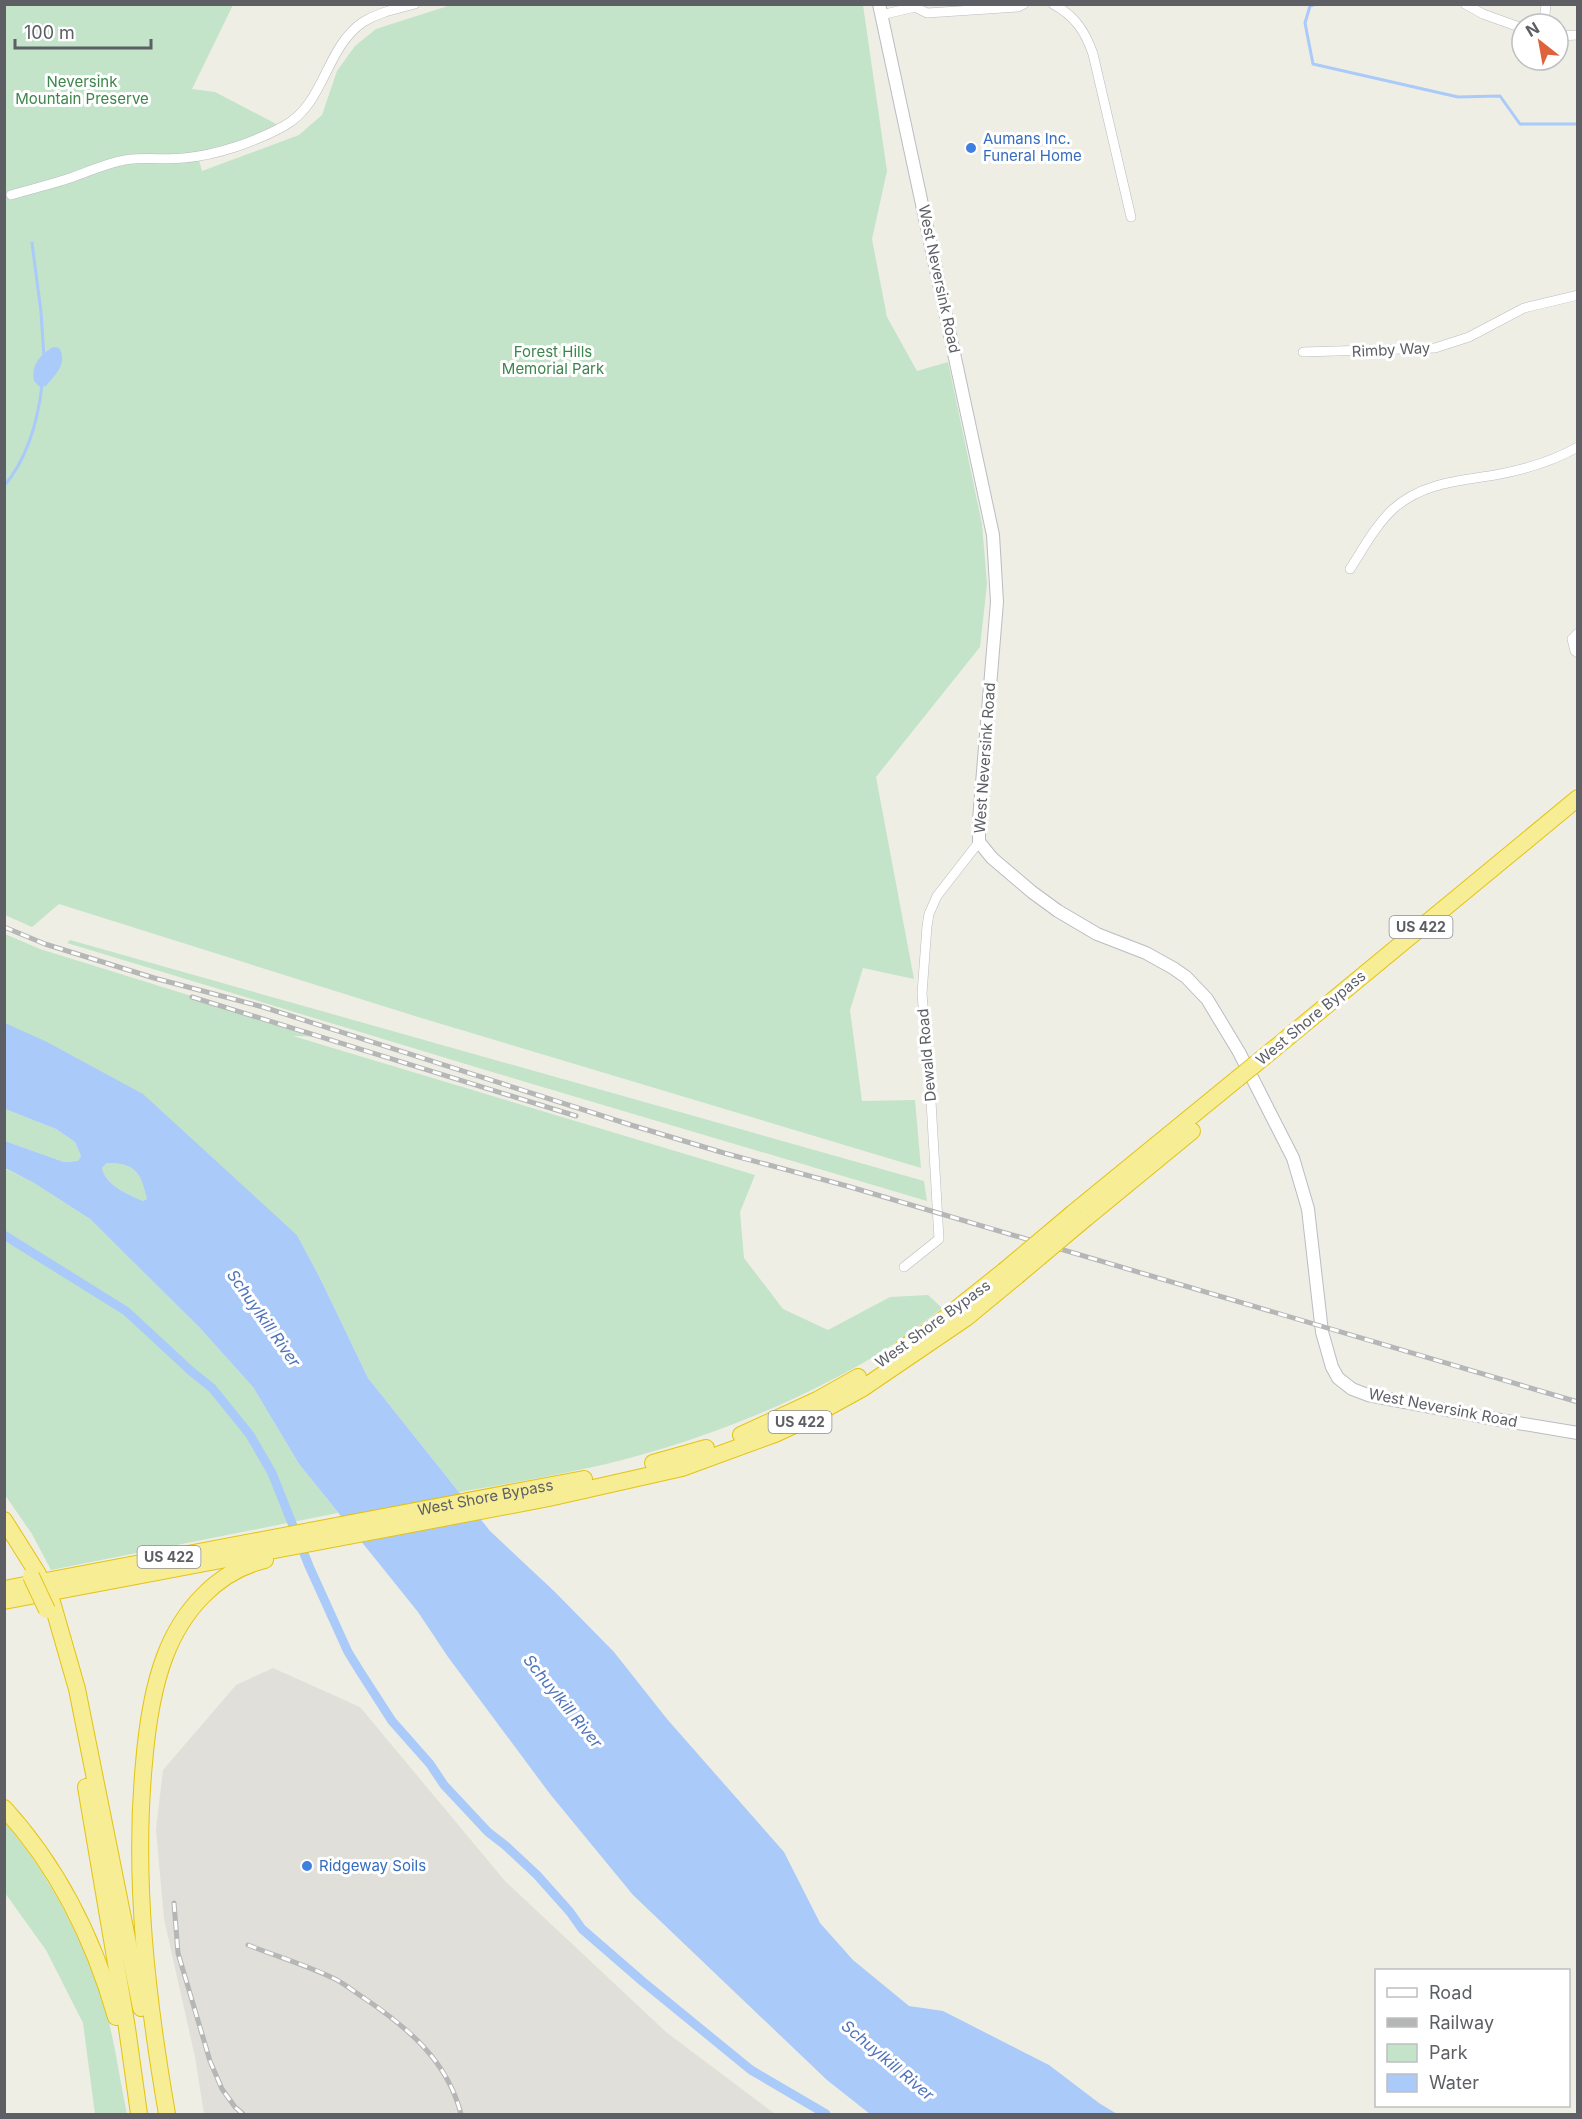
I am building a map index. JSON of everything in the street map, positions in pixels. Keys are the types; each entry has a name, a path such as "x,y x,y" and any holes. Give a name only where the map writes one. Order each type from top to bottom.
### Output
{"highway":[{"name":"West Shore Bypass","path":"4,1589 382,1530 545,1492 665,1460 736,1438 778,1419 890,1358 1010,1274 1240,1084 1578,798"},
{"name":"West Shore Bypass","path":"1267,1061 1578,813"},
{"name":"West Shore Bypass","path":"4,1601 545,1492"},
{"path":"4,1520 49,1606 77,1689 147,2038 166,2115"},
{"path":"4,1533 34,1575"},
{"path":"166,2115 153,2030 141,1901 141,1797 153,1697 164,1657 174,1636 186,1614 201,1597 222,1580 288,1545"},
{"path":"49,1606 73,1708 127,2028 138,2115"},
{"path":"4,1808 43,1856 84,1930 104,1977 115,2014 138,2115"}],"street":[{"path":"11,195 126,160 183,159 204,156 282,128 307,107 339,47 351,32 379,14 415,4"},
{"path":"880,10 917,6 927,13 1018,7 1024,4"},
{"path":"1053,4 1078,22 1088,39 1131,217"},
{"path":"1465,4 1483,14 1510,24"},
{"name":"West Neversink Road","path":"880,10 994,543 997,602 979,842 992,858 1058,912 1097,934 1146,953 1166,964 1186,977 1207,999 1239,1052 1293,1158 1308,1209 1322,1332 1332,1367 1338,1378 1352,1389 1368,1395 1578,1433"},
{"name":"Rimby Way","path":"1303,352 1435,348 1468,337 1504,316 1524,308 1578,295"},
{"path":"1350,569 1377,527 1392,511 1424,489 1548,461 1578,447"},
{"path":"1578,633 1572,639 1575,651 1578,653"},
{"name":"Dewald Road","path":"904,1268 939,1239 922,994 929,914 941,889 979,842"}],"shaded area":[{"path":"273,1668 360,1707 505,1881 666,2032 775,2114 204,2114 195,2057 164,1919 156,1830 163,1770 236,1685"}],"green space":[{"name":"Forest Hills Memorial Park","path":"5,5 233,5 192,89 215,92 282,127 198,157 202,171 299,135 322,115 337,71 355,46 376,29 451,5 863,5 887,171 872,239 887,317 917,371 948,362 982,524 987,584 980,647 876,777 914,979 863,968 850,1010 862,1101 915,1100 921,1168 418,1017 59,904 32,927 5,915"},
{"path":"5,934 40,949 324,1037 293,1036 755,1175 740,1212 744,1258 783,1309 828,1330 890,1297 928,1295 942,1308 898,1341 855,1367 795,1398 732,1425 615,1462 459,1492 368,1378 297,1235 247,1191 5,1054"},
{"path":"70,940 924,1181 927,1201 67,943"},
{"path":"5,1109 56,1129 75,1142 81,1156 78,1161 64,1162 5,1141"},
{"path":"107,1163 124,1165 135,1171 143,1182 148,1199 143,1201 113,1185 102,1168"},
{"path":"4,1168 34,1183 90,1219 199,1327 253,1387 299,1464 338,1513 51,1570 32,1534 5,1495"},
{"path":"4,1822 51,1888 66,1913 90,1965 110,2027 127,2114 95,2114 83,2023 46,1950 5,1893"}],"water":[{"path":"53,347 59,348 61,363 57,373 46,386 40,387 34,381 35,365 44,353"},
{"name":"Schuylkill River","path":"5,1023 47,1042 143,1094 297,1235 368,1378 490,1531 614,1652 667,1719 784,1852 820,1923 853,1960 909,2006 943,2011 1049,2065 1117,2114 870,2114 827,2080 633,1895 550,1794 448,1657 418,1612 299,1464 253,1387 199,1327 90,1219 34,1183 5,1168 5,1141 64,1162 78,1161 81,1156 75,1142 56,1129 5,1109","holes":["107,1163 117,1163 135,1171 142,1182 147,1199 143,1201 118,1189 108,1180 102,1168"]}],"waterway":[{"path":"1316,4 1310,6 1305,23 1313,64 1458,97 1500,96 1520,124 1578,124"},
{"path":"32,243 44,358"},
{"path":"4,486 19,464 30,438 38,412 42,385"},
{"path":"4,1235 126,1311 212,1388 250,1435 272,1473 309,1566 348,1652 392,1721 430,1764 444,1785 488,1832 537,1875 582,1929 642,1981 751,2070 826,2114"}],"railway":[{"path":"4,927 45,944 154,978 263,1007 631,1125 847,1186 1578,1402"},
{"path":"192,997 576,1116"},
{"path":"174,1903 178,1953 210,2061 222,2089 243,2114"},
{"path":"248,1945 337,1980 396,2021 436,2061 455,2095 461,2114"}],"place":[{"name":"Aumans Inc. Funeral Home","path":"971,148"},
{"name":"Ridgeway Soils","path":"307,1866"}],"park label":[{"name":"Neversink Mountain Preserve","path":"82,90"}]}
